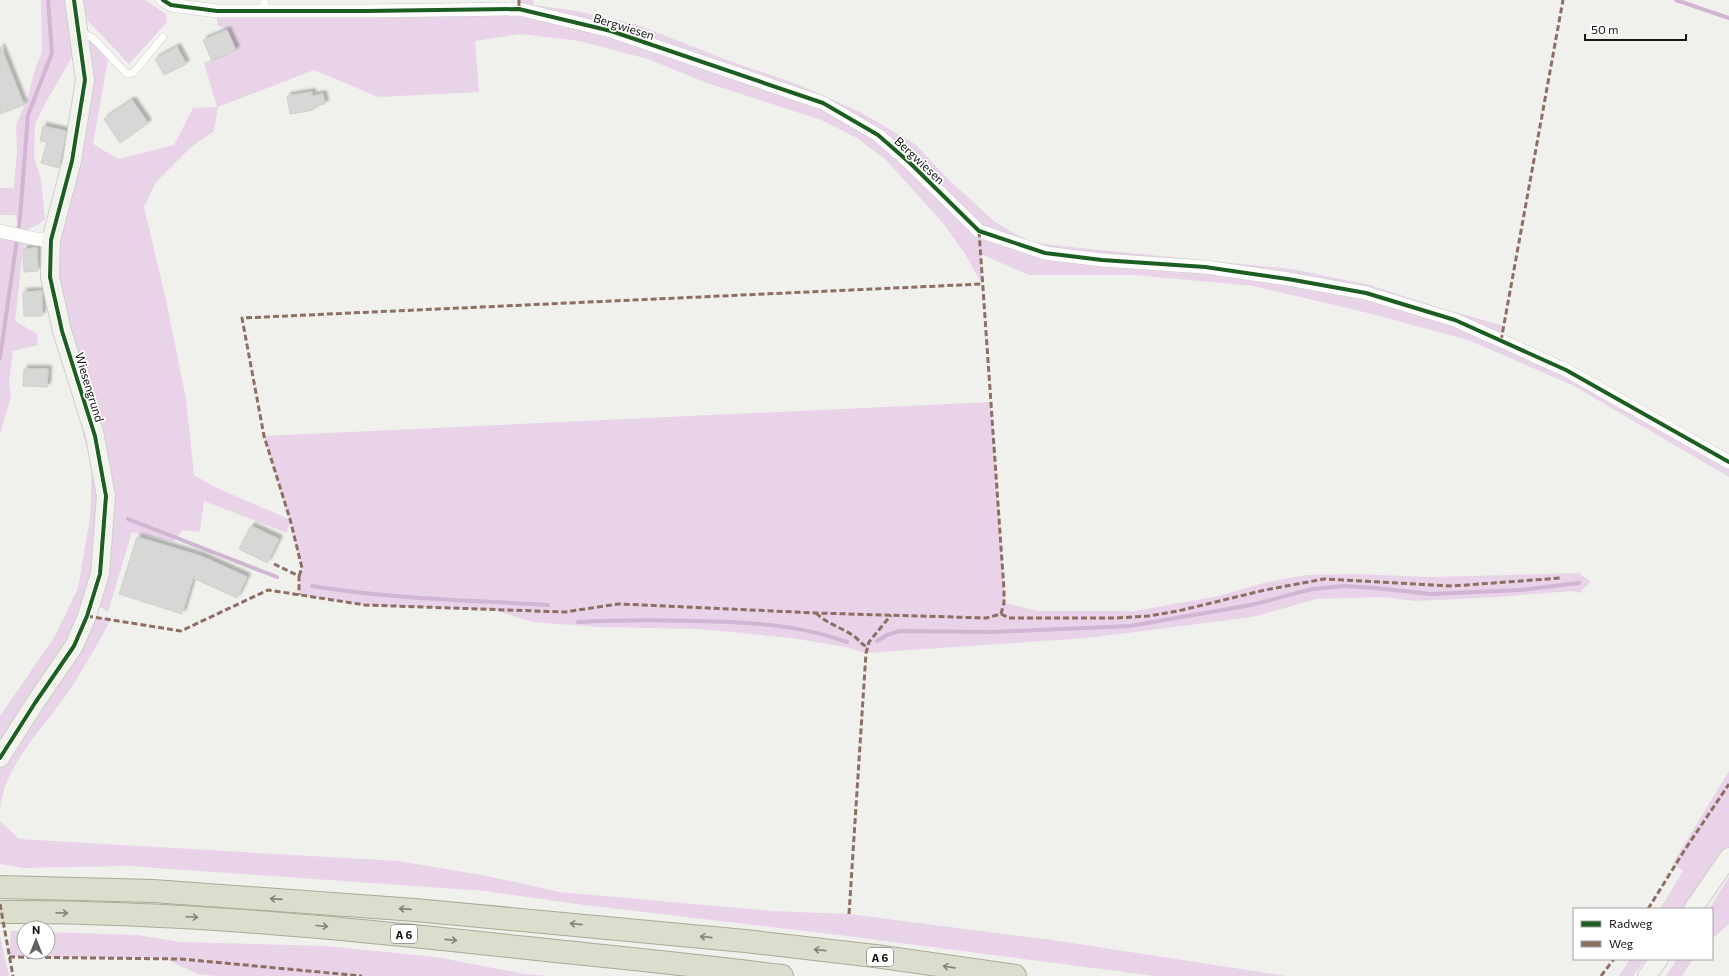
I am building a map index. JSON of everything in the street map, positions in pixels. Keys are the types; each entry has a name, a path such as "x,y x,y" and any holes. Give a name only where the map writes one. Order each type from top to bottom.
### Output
{"highway":[{"name":"A 6","path":"0,887 153,891 283,899 461,914 829,951 1015,976"},
{"name":"A 6","path":"0,912 154,915 279,922 698,965 782,976"}],"street":[{"name":"Wiesengrund","path":"0,758 74,646 87,616 100,574 106,496 95,436 62,331 50,277 44,240 72,161 85,80 74,0"},
{"name":"Bergwiesen","path":"163,0 171,5 218,11 263,5 519,9 611,31 822,103 878,135 910,163 979,231 1044,253 1102,260 1204,267 1288,279 1366,294 1455,320 1566,370 1729,462"},
{"path":"1,231 44,240"},
{"path":"1694,908 1729,857"},
{"path":"1647,976 1658,960"}],"lane":[{"path":"78,31 93,38 127,74 133,73 164,37"}],"shaded area":[{"path":"41,0 67,0 78,31 109,54 93,144 118,159 174,145 193,108 217,107 204,63 236,50 227,30 217,25 217,11 519,9 519,0 533,0 534,5 576,11 635,24 730,61 797,84 860,112 915,144 948,179 995,222 1030,242 1292,269 1370,285 1437,307 1504,326 1501,341 1729,462 1729,477 1572,385 1468,340 1364,312 1253,286 1134,275 1029,275 981,254 982,284 965,254 943,223 886,160 857,138 821,120 704,82 648,59 579,41 520,34 475,41 479,92 378,97 314,70 218,107 214,131 190,148 156,182 144,207 166,300 186,399 194,475 217,488 289,519 264,436 991,402 1005,603 1038,611 1134,611 1219,596 1267,582 1306,575 1358,574 1428,577 1579,573 1591,582 1579,593 1573,591 1415,601 1383,597 1316,599 1253,617 1088,638 866,653 846,647 791,638 700,629 596,627 533,622 494,610 365,605 299,595 299,576 302,568 290,520 287,533 204,501 200,532 182,530 174,542 132,532 108,612 99,606 87,616 111,620 73,685 16,763 8,779 0,810 0,716 55,636 78,588 90,518 92,463 83,435 87,411 50,277 85,80 78,33 71,59 35,124 34,157 41,179 45,219 37,225 22,232 15,215 0,215 0,188 14,188 17,151 16,125 27,100 35,69 42,52"},
{"path":"83,0 145,0 166,14 167,22 129,64 88,21"},
{"path":"0,231 36,239 24,245 15,321 37,334 38,345 13,351 9,382 11,397 0,434"},
{"path":"1729,771 1729,850 1685,908 1661,908 1683,871 1673,863"},
{"path":"0,821 19,839 398,861 487,876 560,892 772,911 849,914 1052,940 1286,976 1155,976 839,935 584,905 485,891 128,866 24,868 0,864"},
{"path":"1729,877 1729,924 1713,938 1713,908 1710,908"},
{"path":"11,931 16,931 16,957 9,957"},
{"path":"56,932 137,935 181,942 326,946 436,957 525,974 548,976 216,976 198,974 163,958 56,957"},
{"path":"0,936 9,976 0,976"},
{"path":"1629,960 1645,960 1633,976 1619,976"},
{"path":"1676,960 1692,960 1682,976 1666,976"}],"building":[{"path":"227,30 236,50 212,61 203,40"},
{"path":"1,47 24,105 0,114 0,48"},
{"path":"177,47 186,64 164,75 155,59"},
{"path":"312,92 312,96 323,94 325,104 314,106 314,110 290,114 287,96"},
{"path":"132,100 148,123 120,143 104,119"},
{"path":"43,126 66,131 59,168 41,163 47,142 40,141"},
{"path":"37,248 38,271 24,272 23,249"},
{"path":"42,291 42,316 24,316 23,292"},
{"path":"24,369 48,369 47,387 23,386"},
{"path":"251,526 279,539 267,563 239,549"},
{"path":"137,537 201,556 247,577 237,598 193,578 182,614 119,594"}],"waterway":[{"path":"0,358 20,218 28,115 52,53 48,0"},
{"path":"1676,0 1729,18"},
{"path":"128,519 277,577"},
{"path":"877,641 887,635 900,631 992,632 1130,626 1251,605 1312,589 1344,586 1430,594 1520,590 1579,583"},
{"path":"312,586 371,594 548,605"},
{"path":"578,622 665,620 752,623 810,631 847,642"}],"marked path":[{"path":"519,0 519,9"},
{"path":"1501,341 1563,0"},
{"path":"87,616 181,631 268,590 365,605 565,612 618,604 816,613 986,618 1001,614 1004,603 1004,590 979,231"},
{"path":"299,576 302,568 290,519 264,436 242,318 982,284"},
{"path":"274,564 299,576 299,595"},
{"path":"1001,614 1009,618 1117,618 1148,616 1178,611 1265,590 1324,579 1452,586 1561,578"},
{"path":"816,613 820,617 855,637 868,647"},
{"path":"849,914 866,653 869,642 891,615"},
{"path":"1649,908 1684,851 1729,784"},
{"path":"0,904 13,976"},
{"path":"9,957 181,959 362,976"},
{"path":"1601,976 1613,960"}],"cycle path":[{"path":"0,758 74,646 87,616 100,574 106,496 95,436 62,331 50,277 51,240 72,161 85,80 74,0"},
{"path":"163,0 171,5 217,11 519,9 611,31 823,103 878,135 910,163 979,231 1045,253 1102,260 1205,267 1288,279 1366,293 1455,320 1566,370 1729,462"}]}
